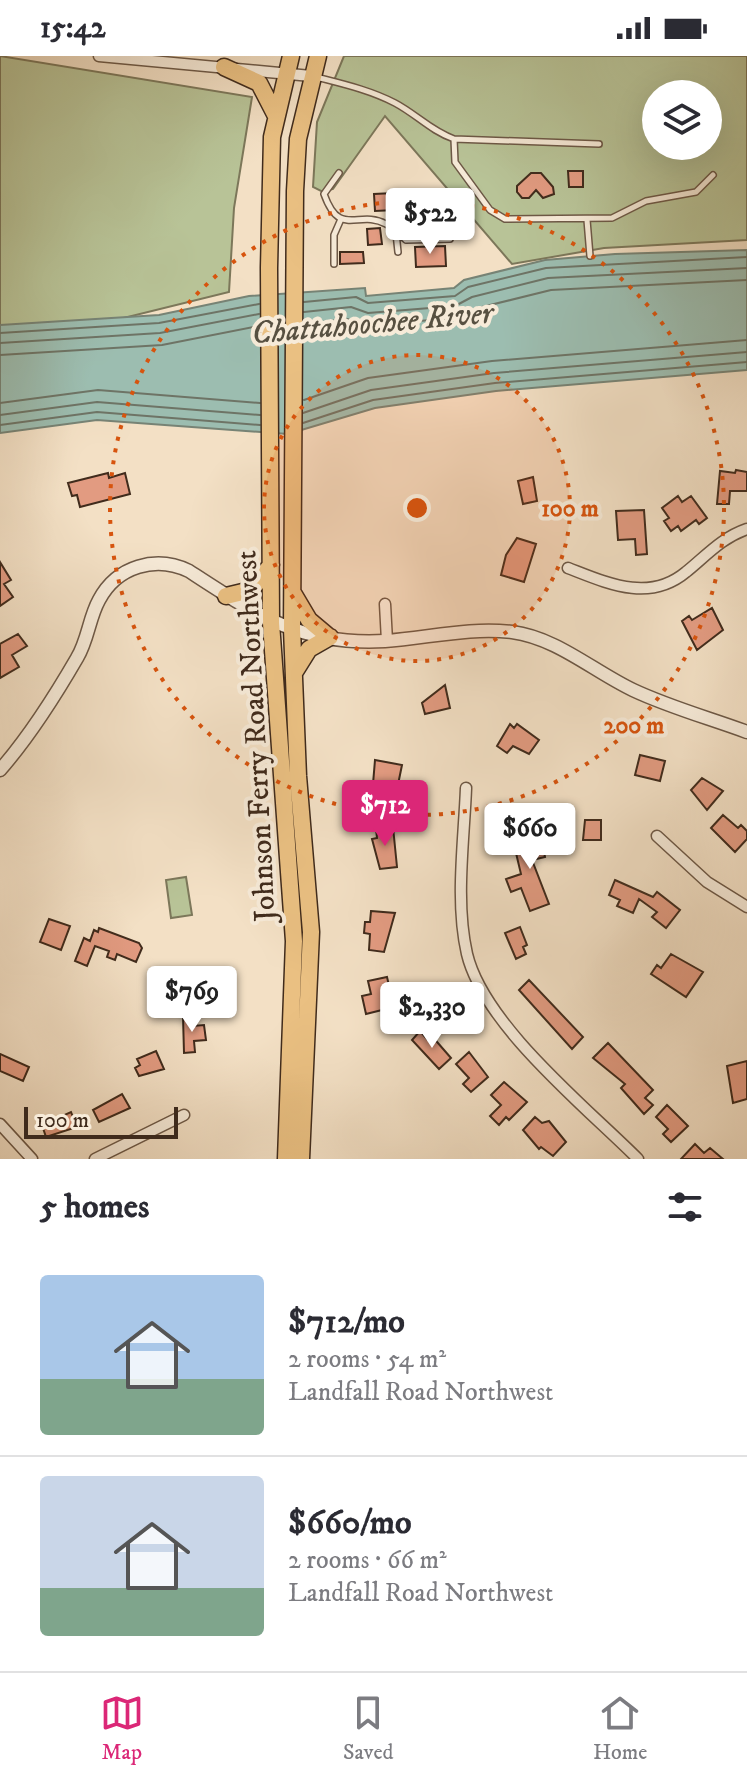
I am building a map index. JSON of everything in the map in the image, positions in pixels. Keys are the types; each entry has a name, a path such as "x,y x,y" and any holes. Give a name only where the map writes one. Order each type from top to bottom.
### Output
{"main road":[{"name":"Johnson Ferry Road Northwest","path":"301,1159 311,932 293,675 295,268 298,139 318,56"},
{"name":"Johnson Ferry Road Northwest","path":"286,1159 294,941 271,623 269,268 270,169 276,116 289,64"},
{"path":"224,67 259,83 276,116"},
{"path":"226,596 251,590 271,565"},
{"path":"292,591 307,618 329,637 309,649 293,675"}],"street":[{"path":"99,56 224,67 289,64 311,76"},
{"path":"568,568 633,589 662,586 687,572 720,542 747,529"},
{"path":"0,770 76,661 98,600 113,582 141,565 167,562 189,571 271,623 329,637 387,641 468,630 514,632 576,656 636,691 747,732"},
{"path":"385,604 387,641"},
{"path":"466,788 463,932 480,989 509,1030 638,1159"},
{"path":"657,836 707,882 747,907"},
{"path":"95,1159 184,1115"},
{"path":"0,1124 32,1159"}],"lane":[{"path":"311,76 354,87 396,103 438,134 454,139 599,144"},
{"path":"454,139 455,162 497,215 514,220 587,220 621,216 646,201 696,192 713,175"},
{"path":"339,173 324,194 326,204 341,219 384,222 406,240 450,239"},
{"path":"334,264 334,235 341,219"},
{"path":"587,220 590,256"},
{"path":"396,232 398,252"}],"green space":[{"path":"0,56 252,97 234,208 229,292 71,331 0,334"},
{"path":"344,56 747,56 747,240 604,248 512,264 385,116 333,189 323,192 313,187 317,122"},
{"path":"186,877 192,915 171,918 166,880"}],"water":[{"name":"Chattahoochee River","path":"747,250 747,370 496,391 375,408 288,434 97,420 0,433 0,325 159,315 249,296 365,288 366,296 454,288 464,280 545,260 615,254"}],"building":[{"path":"568,171 583,171 583,187 569,187"},
{"path":"531,173 541,173 553,187 554,194 543,198 536,190 529,198 522,198 517,186"},
{"path":"394,193 395,210 375,211 374,194"},
{"path":"380,228 382,244 368,245 367,229"},
{"path":"445,246 446,266 416,267 415,247"},
{"path":"340,252 363,252 364,263 340,264"},
{"path":"736,470 747,472 747,491 730,491 729,504 717,504 720,471 735,473"},
{"path":"108,473 109,478 125,473 130,494 80,507 77,495 72,496 68,483"},
{"path":"533,477 537,501 523,504 518,481"},
{"path":"678,496 682,502 691,496 707,518 699,524 696,520 681,531 678,526 671,531 664,521 669,518 662,508"},
{"path":"644,510 647,554 636,555 635,539 618,540 616,511"},
{"path":"517,538 536,544 524,582 501,575 506,555"},
{"path":"0,562 11,580 4,584 13,597 0,606"},
{"path":"712,608 723,630 697,650 682,621 689,616 692,620"},
{"path":"18,634 27,646 12,655 19,667 0,678 0,644"},
{"path":"445,685 450,708 425,714 422,703"},
{"path":"510,724 514,728 517,724 539,740 529,754 513,746 507,753 497,746"},
{"path":"640,755 665,761 660,781 635,775"},
{"path":"375,760 402,765 394,804 375,800 378,785 373,784"},
{"path":"702,778 723,791 707,810 691,790"},
{"path":"723,815 738,828 741,825 747,831 747,839 735,852 711,828"},
{"path":"585,820 601,820 601,840 583,840"},
{"path":"393,827 397,867 380,869 372,839 377,838 376,829"},
{"path":"540,830 545,857 532,860 549,904 530,911 521,888 511,892 506,879 521,874 516,853 521,852 519,836"},
{"path":"615,880 653,897 657,892 680,910 666,928 652,917 657,912 639,899 633,913 617,906 620,900 609,895"},
{"path":"371,911 395,913 384,952 369,950 370,934 364,933"},
{"path":"49,919 70,926 61,950 40,942"},
{"path":"520,927 527,945 523,947 526,954 516,959 505,933"},
{"path":"99,928 139,943 142,948 136,962 117,954 115,960 107,957 109,951 95,946 87,966 75,961 84,938 90,941 94,930 98,932"},
{"path":"671,954 703,972 686,997 651,974 657,965 661,968"},
{"path":"387,977 394,1007 366,1014 362,996 371,994 368,981"},
{"path":"529,980 583,1037 572,1049 519,990"},
{"path":"193,1015 193,1026 204,1025 206,1040 194,1041 195,1052 184,1053 183,1016"},
{"path":"420,1031 427,1039 431,1035 451,1058 439,1069 412,1040"},
{"path":"608,1043 653,1090 645,1098 653,1105 644,1114 621,1088 625,1084 593,1058"},
{"path":"156,1051 164,1069 139,1076 135,1068 140,1065 137,1059"},
{"path":"469,1052 488,1077 471,1092 463,1084 469,1078 456,1064"},
{"path":"0,1054 29,1067 23,1081 0,1071"},
{"path":"747,1061 747,1099 733,1103 727,1066"},
{"path":"504,1082 527,1102 509,1120 506,1117 499,1125 490,1116 501,1105 491,1095"},
{"path":"122,1094 130,1108 99,1122 93,1110"},
{"path":"667,1105 688,1126 671,1142 663,1134 668,1129 656,1117"},
{"path":"71,1112 77,1127 46,1137 42,1125"},
{"path":"535,1117 542,1123 549,1121 566,1142 553,1156 541,1147 539,1149 523,1130"},
{"path":"695,1144 704,1153 710,1148 723,1159 681,1159"}]}
